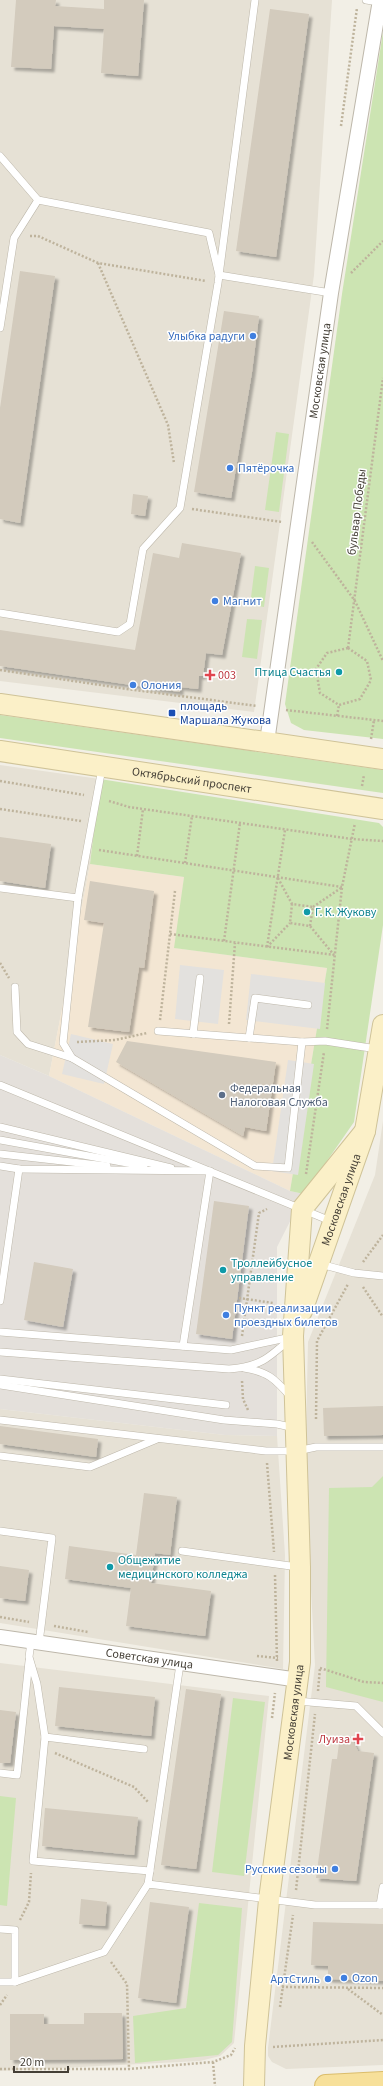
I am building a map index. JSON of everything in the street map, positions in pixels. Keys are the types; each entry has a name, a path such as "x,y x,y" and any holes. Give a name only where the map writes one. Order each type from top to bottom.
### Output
{"main road":[{"path":"326,2086 383,2083"}],"street":[{"name":"Московская улица","path":"267,742 331,293 375,1"},
{"path":"0,704 375,758"},
{"name":"Октябрьский проспект","path":"0,751 358,806 383,808"},
{"name":"Московская улица","path":"293,1336 311,1252 333,1222 365,1131 383,1025"},
{"name":"Московская улица","path":"254,2086 255,2046 269,1900 299,1680 300,1567 293,1336 311,1252 302,1209 365,1131"},
{"name":"Советская улица","path":"0,1637 276,1678 299,1680"}],"lane":[{"path":"0,614 118,632 130,624 143,548 180,508 218,283 255,0"},
{"path":"0,156 38,200 209,233 219,275"},
{"path":"0,325 14,238 38,200"},
{"path":"219,275 331,293"},
{"path":"72,1058 63,1043 78,898 93,823 96,796 102,766"},
{"path":"0,888 78,898"},
{"path":"193,1034 200,978"},
{"path":"15,987 17,1032 28,1044 72,1058 256,1166 288,1168 302,1042"},
{"path":"249,1038 255,998 308,1005"},
{"path":"158,1031 302,1042 325,1041 379,1050"},
{"path":"0,1086 333,1222"},
{"path":"0,1127 185,1171"},
{"path":"0,1140 172,1171"},
{"path":"0,1154 152,1170"},
{"path":"0,1166 19,1169 210,1171"},
{"path":"0,1301 19,1169"},
{"path":"183,1346 210,1171"},
{"path":"311,1252 354,1273 383,1276"},
{"path":"0,1332 231,1350 293,1336"},
{"path":"242,1368 266,1360 293,1336"},
{"path":"0,1352 229,1369 242,1368 262,1371 277,1382 295,1402"},
{"path":"0,1379 226,1404"},
{"path":"0,1385 224,1420 277,1424 296,1428"},
{"path":"0,1420 266,1451 296,1451 316,1447 383,1447"},
{"path":"0,1456 90,1466 159,1438"},
{"path":"0,1531 52,1538 35,1642 29,1657 17,1775 0,1773"},
{"path":"182,1552 300,1567"},
{"path":"29,1657 36,1684 45,1737 33,1861 150,1871"},
{"path":"0,1982 14,1982 104,1952 148,1884 180,1664"},
{"path":"295,1701 356,1706 383,1733"},
{"path":"45,1737 144,1749"},
{"path":"148,1884 315,1905 382,1905 383,1887"},
{"path":"0,1929 14,1930 14,1982"}],"path":[{"path":"14,238 38,236 98,263 218,283"},
{"path":"331,293 383,241"},
{"path":"98,263 168,425 175,470"},
{"name":"бульвар Победы","path":"348,648 383,378"},
{"path":"180,508 299,524 355,601 383,661"},
{"path":"348,648 366,661 371,680 360,699 339,705 320,694 316,669 326,653 348,648"},
{"path":"0,670 127,689 383,721"},
{"path":"337,716 339,705"},
{"path":"292,904 312,907 342,887 358,806 375,758 374,720"},
{"path":"0,781 96,796 129,807 240,824 383,842"},
{"path":"0,809 93,823"},
{"path":"137,856 143,809"},
{"path":"185,863 192,816"},
{"path":"224,941 240,824"},
{"path":"267,947 285,830"},
{"path":"88,848 342,887"},
{"path":"267,947 290,923 292,904 278,878"},
{"path":"63,1043 115,1040 158,1031 175,891"},
{"path":"310,926 312,907"},
{"path":"170,934 334,955 310,926 290,923"},
{"path":"228,1036 234,943"},
{"path":"0,963 15,987"},
{"path":"354,1273 383,1317"},
{"path":"239,1298 273,1303"},
{"path":"266,1451 275,1564 278,1658 271,1721"},
{"path":"44,1749 134,1787 159,1814"},
{"path":"14,1930 29,1902 33,1861"},
{"path":"104,1952 127,1984 129,2069"},
{"path":"282,1987 383,1988"},
{"path":"347,1988 383,2015"},
{"path":"274,2047 383,2040"},
{"path":"0,2069 129,2069 213,2062 231,2055 237,2045"},
{"path":"213,2062 215,2086"}],"shaded area":[{"path":"0,0 332,0 314,275 254,712 0,681"},
{"path":"0,765 100,779 90,864 49,1076 0,1055"},
{"path":"90,864 184,877 175,948 327,968 290,1191 49,1076"},
{"path":"180,965 224,970 218,1024 175,1019"},
{"path":"251,974 325,983 320,1029 246,1020"},
{"path":"71,1034 113,1044 104,1084 62,1074"},
{"name":"Троллейбусное управление","path":"0,1055 49,1076 290,1191 304,1194 277,1247 277,1436 225,1435 0,1409"},
{"path":"288,1060 314,1064 298,1175 272,1171"},
{"path":"383,1121 383,2065 286,2069 272,2062 268,2056 268,2048 315,1665 305,1476 308,1342 375,1175"},
{"path":"0,1409 225,1435 277,1436 285,1555 283,1669 0,1623"},
{"path":"0,1663 269,1696 234,2043 220,2056 200,2061 0,2071"}],"green space":[{"path":"383,32 383,739 304,730 291,723 285,704 342,294"},
{"path":"276,432 289,434 279,512 265,510"},
{"path":"255,566 269,568 264,607 250,605"},
{"path":"247,619 262,620 257,659 242,657"},
{"path":"0,715 383,770 383,793 0,738"},
{"path":"100,779 379,823 383,827 383,925 354,1122 304,1194 290,1191 327,968 174,948 184,877 90,864"},
{"path":"383,1476 383,1702 326,1687 329,1488 372,1487"},
{"path":"233,1698 265,1702 244,1876 212,1872"},
{"path":"0,1796 16,1798 7,1906 0,1905"},
{"path":"199,1903 242,1908 232,2042 218,2055 135,2063 133,2016 186,2008"}],"building":[{"path":"16,0 56,0 55,6 104,9 104,0 144,0 138,76 101,73 104,29 54,26 51,69 11,67"},
{"path":"270,9 309,14 276,257 236,251"},
{"path":"20,271 55,276 20,523 0,519 0,408"},
{"path":"224,311 259,316 252,372 231,498 194,492"},
{"path":"133,494 148,496 145,516 131,514"},
{"path":"182,543 241,553 222,655 206,653 203,676 199,676 198,689 180,687 180,692 0,666 0,630 135,650 153,553 179,558"},
{"path":"0,837 51,844 45,888 0,881"},
{"path":"90,881 154,891 144,968 139,967 129,1032 88,1027 104,923 84,920"},
{"name":"Федеральная Налоговая Служба","path":"127,1041 276,1062 266,1131 245,1127 243,1136 116,1062"},
{"name":"Троллейбусное управление","path":"214,1201 249,1206 232,1339 196,1334"},
{"path":"34,1262 73,1269 63,1327 24,1320"},
{"path":"383,1406 383,1435 324,1436 323,1408"},
{"path":"0,1426 98,1439 96,1457 0,1444"},
{"name":"Общежитие медицинского колледжа","path":"144,1493 177,1497 170,1555 155,1553 151,1583 211,1591 205,1636 126,1626 131,1588 65,1579 69,1546 136,1555"},
{"path":"0,1566 29,1570 25,1601 0,1598"},
{"path":"59,1687 155,1697 151,1736 55,1726"},
{"path":"186,1689 221,1694 196,1869 161,1865"},
{"path":"0,1710 16,1712 10,1763 0,1763"},
{"path":"343,1737 351,1737 358,1751 374,1753 356,1881 316,1878 332,1759 337,1759 339,1743"},
{"path":"45,1808 138,1817 134,1855 42,1846"},
{"path":"81,1899 107,1902 105,1926 79,1924"},
{"path":"150,1902 189,1907 176,2003 138,1998"},
{"path":"313,1922 383,1924 383,1981 328,1979 328,1966 311,1965"},
{"path":"84,2013 122,2013 123,2059 10,2060 10,2014 44,2014 44,2024 84,2024"}],"place":[{"name":"Улыбка радуги","path":"253,336"},
{"name":"Пятёрочка","path":"230,468"},
{"name":"Магнит","path":"215,601"},
{"name":"Птица Счастья","path":"339,672"},
{"name":"003","path":"210,675"},
{"name":"Олония","path":"133,685"},
{"name":"площадь Маршала Жукова","path":"172,713"},
{"name":"Г. К. Жукову","path":"307,912"},
{"name":"Федеральная Налоговая Служба","path":"222,1095"},
{"name":"Троллейбусное управление","path":"223,1270"},
{"name":"Пункт реализации проездных билетов","path":"226,1315"},
{"name":"Общежитие медицинского колледжа","path":"110,1567"},
{"name":"Луиза","path":"358,1739"},
{"name":"Русские сезоны","path":"335,1869"},
{"name":"Ozon","path":"344,1978"},
{"name":"АртСтиль","path":"328,1979"}]}
